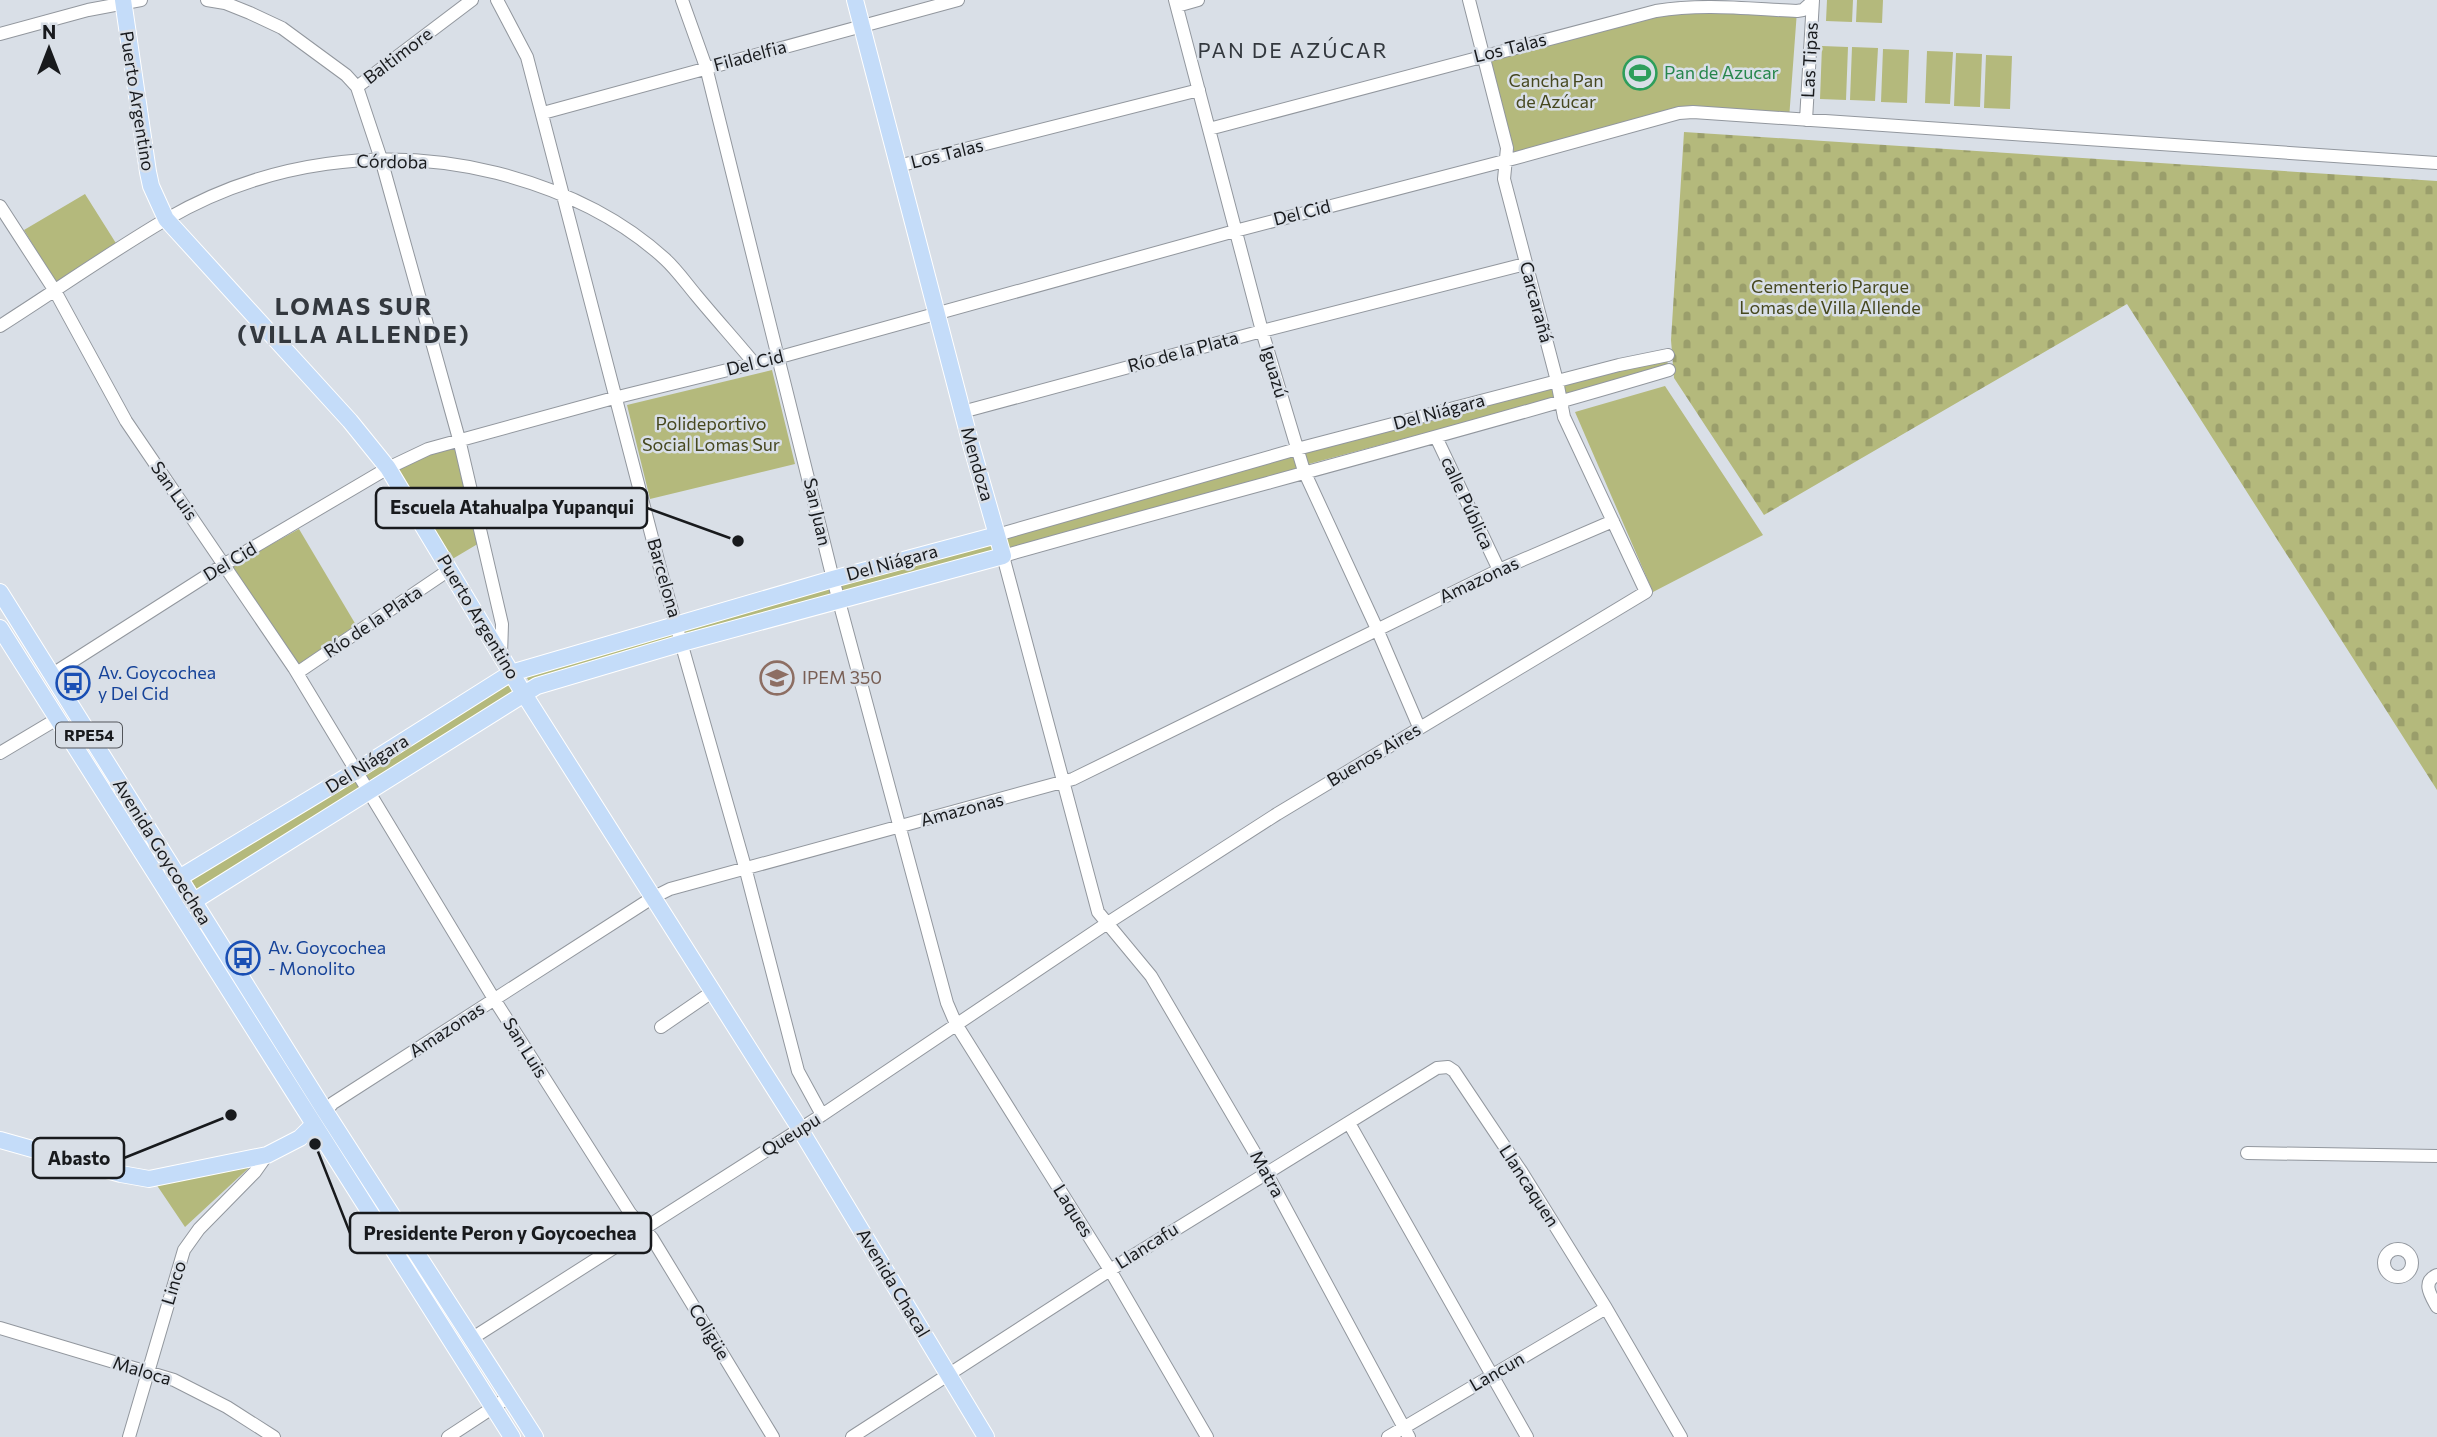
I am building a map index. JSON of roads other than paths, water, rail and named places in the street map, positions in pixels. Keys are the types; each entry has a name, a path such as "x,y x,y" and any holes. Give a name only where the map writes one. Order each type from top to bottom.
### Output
{"main road":[{"name":"Mendoza","path":"855,0 939,313 962,412 1003,556"},
{"name":"Puerto Argentino","path":"123,1 148,172 151,186 166,219 388,468 524,694 800,1129"},
{"name":"Del Niágara","path":"184,891 356,771 512,673 833,579 997,535"},
{"name":"Del Niágara","path":"184,891 369,793 537,686 839,599 1003,556"},
{"name":"Avenida Goycoechea","path":"0,592 184,891 325,1111"},
{"name":"Avenida Goycoechea","path":"0,628 313,1125"},
{"path":"163,884 184,891 182,915"},
{"name":"RPE54","path":"325,1111 509,1397 529,1435"},
{"path":"0,1140 137,1178 152,1178 267,1155 300,1138 313,1125"},
{"name":"RPE54","path":"313,1125 512,1437"},
{"name":"Avenida Chacal","path":"800,1129 986,1437"}],"street":[{"path":"0,34 123,1 141,0"},
{"path":"207,0 253,6 357,87 381,159 459,439 502,624 501,655"},
{"name":"Baltimore","path":"357,87 472,0"},
{"name":"Barcelona","path":"497,0 527,57 614,398 745,867 798,1071 822,1115"},
{"name":"San Juan","path":"682,0 706,67 833,579 947,1003 956,1024"},
{"name":"Filadelfia","path":"543,113 958,0"},
{"path":"1176,3 1198,0"},
{"name":"Carcarañá","path":"1469,0 1507,148 1504,179 1558,381 1564,417 1646,592"},
{"name":"Los Talas","path":"1209,129 1668,9 1706,6 1797,11 1803,10 1813,1"},
{"name":"Las Tipas","path":"1806,120 1813,1"},
{"name":"Iguazú","path":"1176,3 1262,331 1304,471 1419,727"},
{"name":"Los Talas","path":"898,166 1199,90"},
{"name":"Del Cid","path":"51,675 225,564 388,468 428,449 614,398 780,357 1235,231 1507,161 1679,113 2437,163"},
{"name":"Córdoba","path":"0,326 166,219 259,177 334,161 381,159 468,166 538,183 588,205 666,259 754,363"},
{"name":"San Luis","path":"0,206 55,291 126,421 297,673 356,771"},
{"name":"Río de la Plata","path":"962,412 1525,264"},
{"name":"Del Niágara","path":"997,535 1297,449 1668,355"},
{"name":"Del Niágara","path":"1003,556 1669,370"},
{"name":"calle Pública","path":"1436,437 1499,570"},
{"name":"Amazonas","path":"313,1125 333,1103 670,889 1062,783 1499,570 1613,521"},
{"name":"Mendoza","path":"1003,556 1093,900 1106,924"},
{"name":"Río de la Plata","path":"297,673 449,570"},
{"name":"Buenos Aires","path":"1106,924 1277,814 1646,592"},
{"path":"0,753 57,719"},
{"path":"356,771 369,793"},
{"name":"San Luis","path":"369,793 494,999 630,1213 643,1228"},
{"name":"Queupu","path":"471,1339 822,1115 1106,924"},
{"name":"Matra","path":"1106,924 1135,954 1151,976 1266,1172 1406,1432"},
{"path":"661,1027 712,992"},
{"name":"Laques","path":"956,1024 1110,1270 1207,1437"},
{"name":"Llancafu","path":"852,1437 1266,1172 1437,1068 1448,1067"},
{"name":"Llancaquen","path":"1448,1067 1454,1071 1521,1171 1606,1308 1681,1437"},
{"path":"1349,1123 1527,1437"},
{"path":"2247,1153 2437,1156"},
{"name":"Linco","path":"129,1437 184,1250 199,1229 255,1172 267,1155"},
{"name":"Coligüe","path":"643,1228 652,1238 773,1437"},
{"path":"2411,1268 2434,1276 2428,1290 2437,1307"},
{"name":"Lancun","path":"1388,1437 1406,1432 1492,1374 1606,1308"},
{"name":"Maloca","path":"0,1328 148,1371 196,1391 274,1437"},
{"path":"448,1437 509,1397"}],"place":[{"name":"Pan de Azucar","path":"1640,73"},
{"name":"Escuela Atahualpa Yupanqui","path":"738,541"},
{"name":"IPEM 350","path":"777,678"},
{"name":"Av. Goycochea y Del Cid","path":"73,683"},
{"name":"Av. Goycochea - Monolito","path":"243,958"},
{"name":"Abasto","path":"231,1115"},
{"name":"Presidente Peron y Goycoechea","path":"315,1144"}],"district":[{"name":"PAN DE AZÚCAR","path":"1293,51"},
{"name":"LOMAS SUR (VILLA ALLENDE)","path":"354,321"}],"park label":[{"name":"Cancha Pan de Azúcar","path":"1556,91"},
{"name":"Cementerio Parque Lomas de Villa Allende","path":"1830,297"},
{"name":"Polideportivo Social Lomas Sur","path":"711,434"}]}
